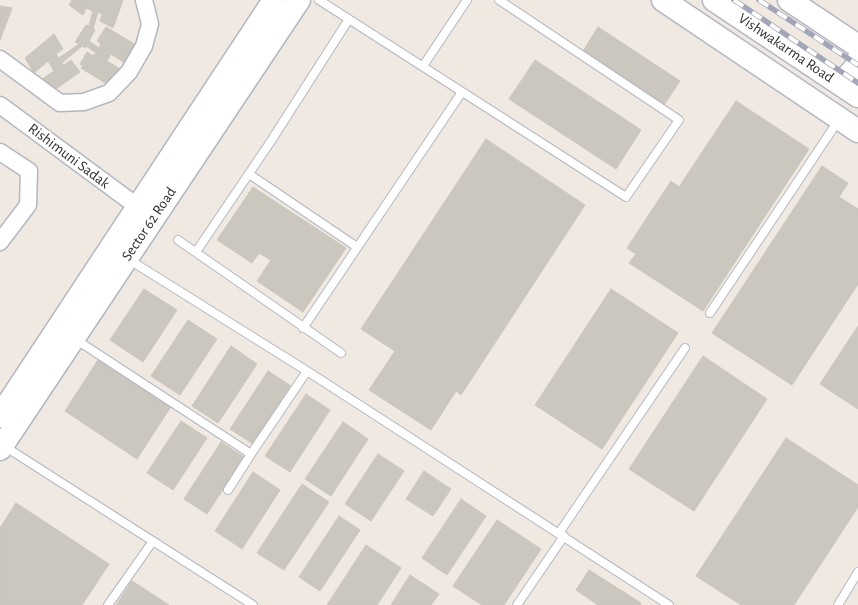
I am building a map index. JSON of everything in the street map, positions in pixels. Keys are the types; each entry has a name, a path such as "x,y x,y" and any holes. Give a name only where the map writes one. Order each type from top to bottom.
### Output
{"street":[{"path":"1,61 60,103 84,102 109,93 129,72 144,46 150,24 144,0"},
{"name":"Sector 62 Road","path":"1,446 126,258 253,50 274,0"},
{"name":"Sector 62 Road","path":"0,416 138,207 253,50 298,0"},
{"path":"663,0 849,125"},
{"name":"Vishwakarma Road","path":"714,0 858,96"},
{"path":"789,0 858,51 855,68 845,79 835,80"},
{"path":"765,69 788,50"},
{"name":"Rishimuni Sadak","path":"0,104 138,207"},
{"path":"0,152 29,171 28,205 0,242"}],"lane":[{"path":"319,0 626,197 680,120 499,0"},
{"path":"423,66 467,0"},
{"path":"196,252 349,19"},
{"path":"303,328 462,92"},
{"path":"710,313 849,125"},
{"path":"249,174 357,247"},
{"path":"178,240 341,353"},
{"path":"126,258 307,371 669,605"},
{"path":"73,338 251,454"},
{"path":"517,605 685,348"},
{"path":"228,490 307,371"},
{"path":"1,446 253,605"},
{"path":"108,605 153,541"},
{"path":"838,605 858,572"}],"building":[{"path":"72,0 123,0 113,28 100,21 102,14 98,12 93,29 95,30 89,41 102,50 99,47 101,44 97,41 106,27 136,45 125,63 111,54 107,61 120,69 110,86 81,68 83,66 80,64 87,52 93,56 94,54 99,55 86,46 85,48 82,46 62,63 64,65 71,60 80,72 50,93 41,80 54,71 48,61 34,73 25,58 54,34 63,49 56,54 59,58 79,44 75,42 86,25 89,26 93,11 86,8 83,15 69,5"},
{"path":"0,6 12,8 0,40"},
{"path":"598,27 680,81 664,105 583,51"},
{"path":"535,60 641,130 616,169 509,99"},
{"path":"736,101 809,149 703,311 629,263 636,254 627,248 671,181 679,187"},
{"path":"486,139 585,205 461,395 456,391 431,430 369,390 395,351 361,329"},
{"path":"822,166 848,183 839,197 858,209 858,284 792,385 712,333"},
{"path":"253,187 346,248 303,312 257,281 271,260 259,253 252,263 217,240"},
{"path":"144,289 177,310 143,362 110,340"},
{"path":"611,289 678,333 602,449 535,405"},
{"path":"188,320 217,339 180,395 151,376"},
{"path":"858,326 858,409 820,384"},
{"path":"231,346 257,364 218,423 192,406"},
{"path":"703,356 767,399 694,511 629,469"},
{"path":"100,357 172,405 137,459 65,411"},
{"path":"268,371 291,386 253,444 230,429"},
{"path":"306,394 330,410 290,472 265,456"},
{"path":"181,421 207,438 173,490 147,473"},
{"path":"343,422 368,439 331,496 305,479"},
{"path":"786,438 858,485 858,507 794,605 741,605 696,576"},
{"path":"221,442 244,457 207,514 184,499"},
{"path":"378,454 404,471 371,521 345,504"},
{"path":"424,471 451,489 433,516 406,499"},
{"path":"253,472 280,490 242,549 215,531"},
{"path":"302,484 329,502 284,570 257,553"},
{"path":"461,499 486,516 447,575 422,558"},
{"path":"16,503 109,564 82,605 0,605 0,528"},
{"path":"339,516 360,530 320,591 299,577"},
{"path":"497,520 541,549 504,605 482,605 453,586"},
{"path":"366,545 401,568 377,605 327,605"},
{"path":"589,570 641,603 640,605 598,605 576,590"},
{"path":"410,575 439,594 431,605 391,605"},
{"path":"132,581 169,605 116,605"}],"railway":[{"path":"734,0 858,83"},
{"path":"759,0 858,65"}]}
